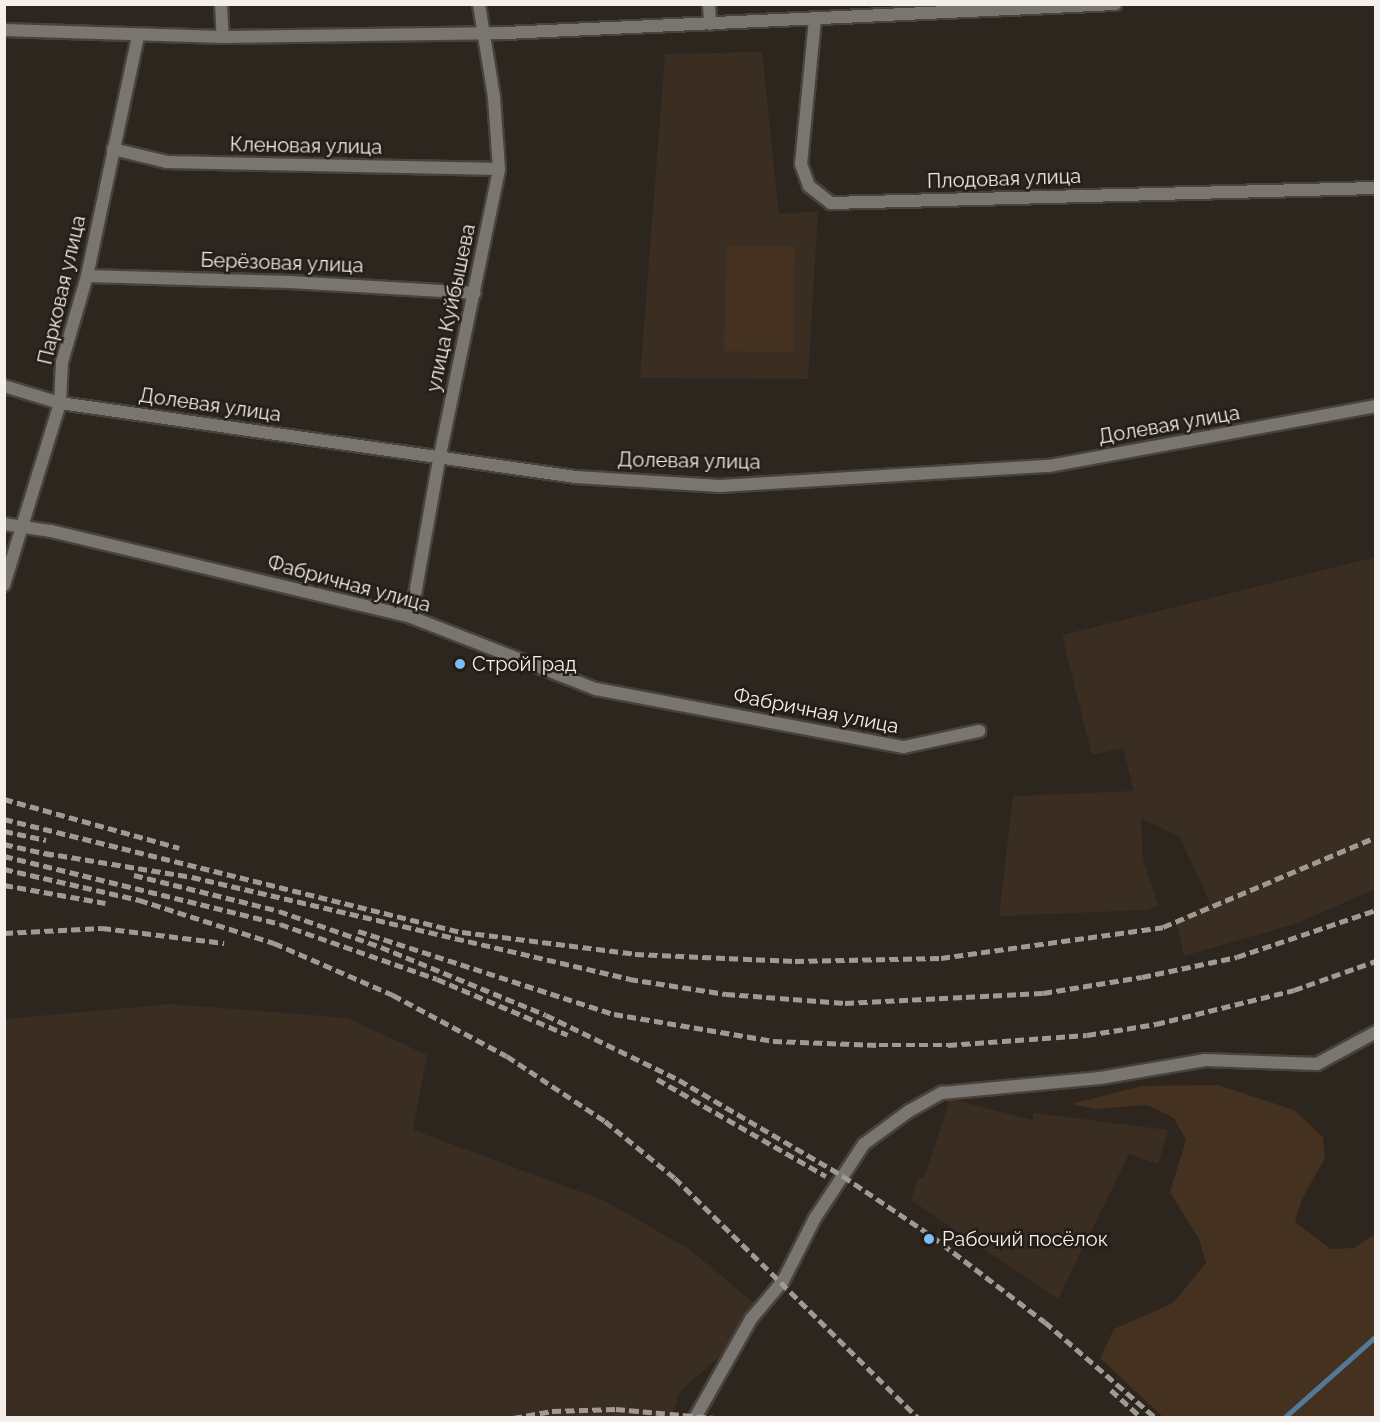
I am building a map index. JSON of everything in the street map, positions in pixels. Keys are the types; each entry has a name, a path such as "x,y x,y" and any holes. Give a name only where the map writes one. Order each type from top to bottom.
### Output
{"street":[{"path":"222,4 223,37"},
{"name":"улица Куйбышева","path":"411,617 440,455 499,169 494,97 479,4"},
{"path":"709,4 710,24"},
{"path":"4,30 223,37 482,33 1115,4"},
{"name":"Плодовая улица","path":"815,19 801,164 808,186 831,203 1376,188"},
{"name":"Парковая улица","path":"4,585 60,403 62,362 87,276 138,36"},
{"name":"Кленовая улица","path":"113,149 167,162 499,169"},
{"name":"Берёзовая улица","path":"87,276 290,282 475,293"},
{"name":"Долевая улица","path":"4,386 60,403 440,455 576,477 720,486 1049,466 1376,406"},
{"name":"Фабричная улица","path":"4,524 21,529 51,531 411,617 596,689 904,747 979,731"},
{"path":"695,1418 751,1319 783,1281 815,1218 864,1144 909,1111 942,1093 1100,1078 1205,1060 1317,1064 1376,1032"}],"shaded area":[{"path":"762,52 779,214 818,211 808,379 640,378 665,54"},
{"path":"726,245 795,246 793,352 724,351"},
{"path":"1375,557 1375,889 1298,923 1184,956 1176,920 1210,903 1180,837 1141,818 1143,860 1158,905 1147,910 999,916 1013,796 1134,791 1123,748 1092,755 1062,635"},
{"path":"171,1004 347,1018 427,1055 413,1130 605,1201 689,1249 754,1303 727,1350 680,1391 672,1417 5,1418 5,1019"},
{"path":"1218,1085 1294,1110 1323,1137 1325,1158 1302,1199 1295,1222 1331,1249 1354,1248 1375,1234 1375,1417 1163,1417 1100,1358 1114,1329 1173,1303 1206,1263 1199,1239 1170,1192 1186,1140 1174,1118 1147,1105 1095,1109 1071,1104 1142,1086"},
{"path":"950,1099 1033,1120 1034,1113 1168,1130 1158,1164 1129,1154 1058,1299 911,1200 918,1178 924,1178"}],"waterway":[{"path":"1284,1418 1376,1336"}],"railway":[{"path":"4,799 179,848"},
{"path":"4,819 462,932 635,954 795,961 941,958 1163,927 1376,837"},
{"path":"4,831 46,840"},
{"path":"4,844 52,855"},
{"path":"45,853 192,877 629,979 726,994 845,1003 1043,993 1142,977 1237,957 1376,910"},
{"path":"4,856 280,924 437,979 568,1035"},
{"path":"4,869 139,900 274,943 393,995 507,1056 605,1121 675,1178 918,1418"},
{"path":"134,875 279,911 381,947 546,1015 679,1080 843,1176 932,1236 1045,1322 1156,1418"},
{"path":"4,885 105,903"},
{"path":"4,933 102,928 224,943"},
{"path":"358,931 614,1014 773,1041 879,1045 948,1045 1087,1035 1156,1024 1294,990 1376,961"},
{"path":"657,1079 826,1176"},
{"path":"1111,1390 1142,1418"},
{"path":"513,1418 552,1411 616,1409 715,1418"}],"place":[{"name":"СтройГрад","path":"460,664"},
{"name":"Рабочий посёлок","path":"929,1239"}]}
